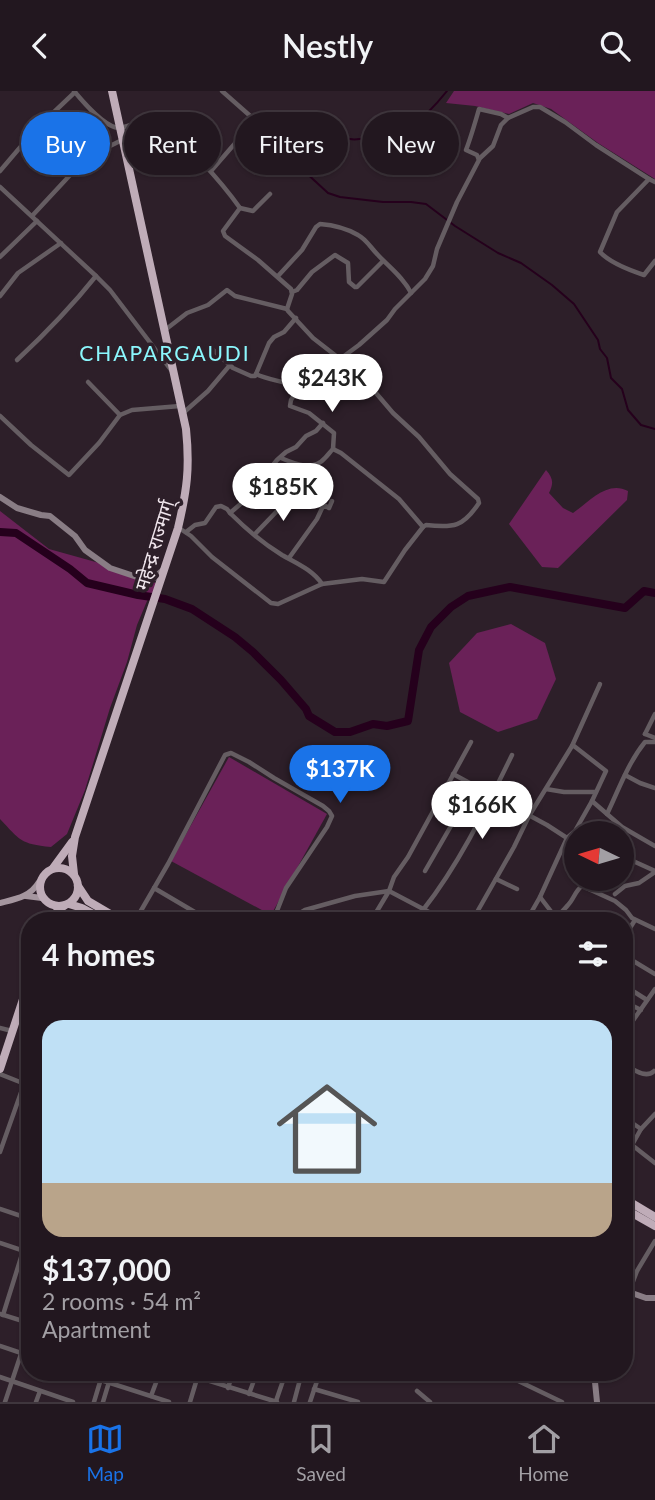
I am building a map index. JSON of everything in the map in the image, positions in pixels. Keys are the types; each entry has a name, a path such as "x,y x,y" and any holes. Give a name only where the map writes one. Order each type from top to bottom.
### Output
{"highway":[{"name":"महेन्द्र राज्मार्ग्","path":"74,874 72,856 75,837 163,570 182,530 188,481 188,448 181,410 111,91"},
{"name":"महेन्द्र राज्मार्ग्","path":"53,868 75,837"},
{"path":"46,912 39,882 42,876 53,868 65,868 74,874 88,901 107,912"},
{"path":"57,912 76,897 78,886"},
{"path":"44,899 51,905 66,905 89,912"},
{"path":"0,1071 21,1004"},
{"path":"633,1204 655,1217"},
{"path":"633,1214 655,1226"}],"main road":[{"path":"0,903 26,895 33,891 39,882"},
{"path":"26,895 44,899"}],"street":[{"path":"221,159 256,123 222,91"},
{"path":"0,171 34,131 75,92 102,120 119,128 124,127"},
{"path":"340,359 368,337 419,287 433,267 437,249 457,202 479,160 493,146 501,125 508,118 533,107 541,107 655,182"},
{"path":"479,160 477,155 467,151 479,109 508,118"},
{"path":"32,216 72,173 90,164 108,147 122,140"},
{"path":"214,175 240,208 253,211 271,194"},
{"path":"649,179 617,212 600,252 644,275 655,261"},
{"path":"0,187 110,290 173,372"},
{"path":"240,208 223,234 278,276 292,292"},
{"path":"0,257 37,221"},
{"path":"278,276 302,250 316,227 320,224 338,226 359,235 408,285 411,293"},
{"path":"0,296 18,273 61,243"},
{"path":"292,292 335,254 348,263 349,282 355,287 383,261"},
{"path":"18,360 66,313 96,276"},
{"path":"163,331 187,313 208,305 227,290 235,296 288,309 313,338 370,386 450,474 480,502 469,516 458,524 423,527 384,582 362,579 322,584 278,604 271,603 232,574 182,530 205,523 216,507 221,506 281,554 318,578 322,584"},
{"path":"288,309 292,292"},
{"path":"256,374 269,343 284,332 296,318"},
{"path":"212,349 230,366 251,376 256,374 295,385 299,388 290,406 309,413 334,432 332,449 326,458 310,467 281,458"},
{"path":"0,416 69,475 99,443 120,415 132,410 181,410 208,391 230,366"},
{"path":"88,382 120,415"},
{"path":"230,513 244,501 286,452 296,447 323,423"},
{"path":"332,449 341,453 399,499 423,527"},
{"path":"255,534 278,510 287,494"},
{"path":"0,497 17,508 50,516 75,536 86,550 110,568 141,578 154,577 163,570"},
{"path":"289,558 323,506 329,507 332,501"},
{"path":"477,912 529,816 572,746 600,684"},
{"path":"655,714 645,734 655,739"},
{"path":"607,814 632,760 645,742 655,739"},
{"path":"376,912 471,742"},
{"path":"572,746 606,771 582,821"},
{"path":"140,912 225,755 231,753 323,806 332,816 286,888 277,912"},
{"path":"423,910 440,890 512,755"},
{"path":"453,775 564,836"},
{"path":"625,775 655,788"},
{"path":"425,871 474,786"},
{"path":"546,789 597,792"},
{"path":"592,801 622,827 655,846"},
{"path":"532,912 564,845"},
{"path":"615,894 625,886 639,883 655,872 634,862"},
{"path":"496,879 517,889"},
{"path":"153,888 194,912"},
{"path":"301,912 355,896 388,891 427,912"},
{"path":"559,912 568,905 575,891"},
{"path":"592,891 617,903 627,912"},
{"path":"540,897 550,912"},
{"path":"633,923 635,920 655,929"},
{"path":"633,961 655,974"},
{"path":"633,1021 655,989"},
{"path":"633,991 647,1000"},
{"path":"633,1006 641,1010"},
{"path":"0,1028 12,1031"},
{"path":"633,1069 647,1075 654,1071"},
{"path":"0,1071 21,1082"},
{"path":"0,1152 21,1100"},
{"path":"633,1143 641,1129 655,1115"},
{"path":"633,1124 641,1129"},
{"path":"633,1146 655,1163"},
{"path":"0,1209 21,1216"},
{"path":"633,1279 655,1241"},
{"path":"0,1243 21,1250"},
{"path":"21,1257 1,1314 21,1320"},
{"path":"633,1293 646,1298 655,1298"},
{"path":"0,1346 21,1354"},
{"path":"5,1402 21,1357"},
{"path":"0,1377 59,1400 73,1402"},
{"path":"94,1402 101,1381"},
{"path":"104,1381 169,1402"},
{"path":"151,1397 157,1381"},
{"path":"190,1402 196,1381"},
{"path":"212,1381 277,1402 283,1381"},
{"path":"228,1388 230,1381"},
{"path":"249,1394 254,1381"},
{"path":"295,1402 300,1381"},
{"path":"310,1402 317,1381"},
{"path":"518,1381 562,1402"},
{"path":"595,1381 597,1402"},
{"path":"103,1402 109,1383"},
{"path":"314,1389 358,1402"},
{"path":"36,1402 40,1391"},
{"path":"417,1391 430,1402"}],"shaded area":[{"path":"454,91 655,91 655,179 551,109 533,103 509,114 446,103"},
{"path":"546,470 552,481 549,493 563,508 573,513 606,490 620,488 628,491 627,500 558,568 542,567 509,524"},
{"path":"0,511 49,549 110,566 158,584 137,625 85,790 67,834 51,847 21,840 0,819"},
{"path":"511,624 545,643 556,679 537,719 498,732 460,712 449,663 477,633"},
{"path":"229,757 327,814 273,912 265,912 171,861"}],"waterway":[{"path":"447,91 412,125 379,137 343,137 291,115 283,132 284,146 303,170 328,193 383,202 426,204 455,226 498,253 521,263 552,285 574,304 598,340 600,349 607,358 611,378 622,389 628,410 641,425 655,429"},
{"path":"0,532 16,533 87,583 165,599 192,609 253,652 281,680 309,716 335,732 350,732 373,724 387,726 408,721 419,650 431,627 451,607 468,596 510,587 625,608 644,591 655,593"}],"district":[{"name":"CHAPARGAUDI","path":"165,352"}]}
